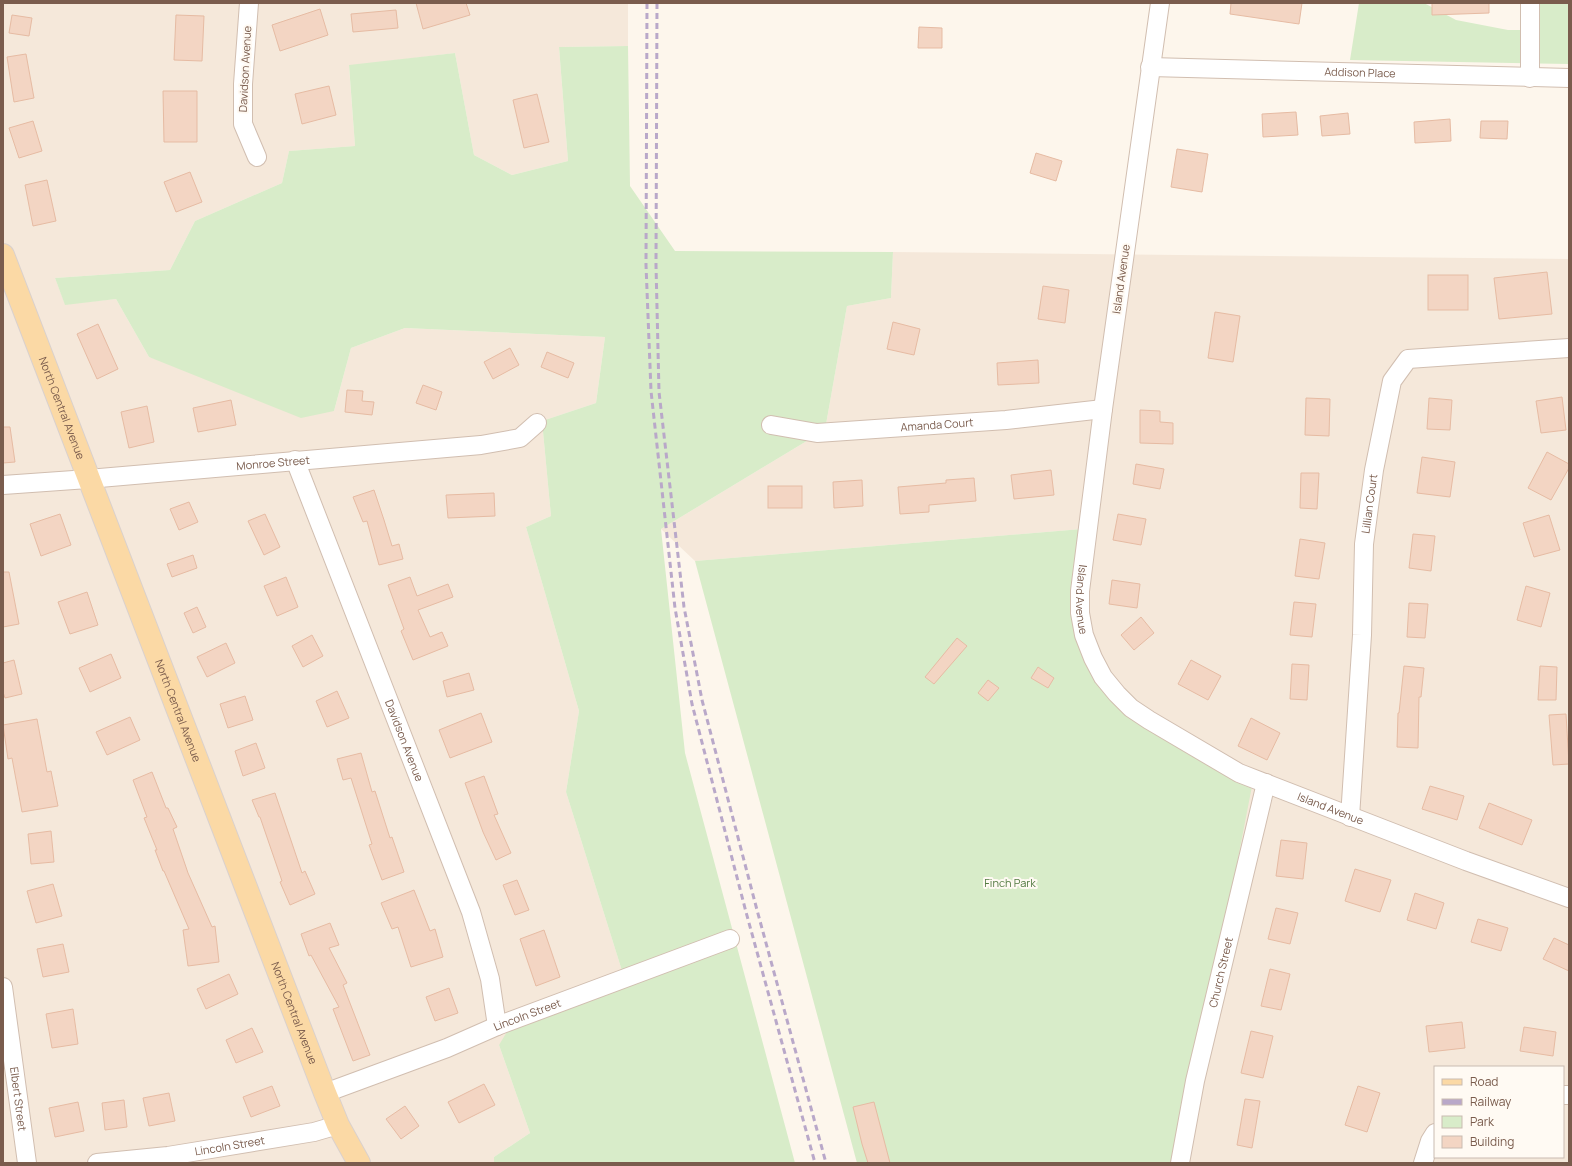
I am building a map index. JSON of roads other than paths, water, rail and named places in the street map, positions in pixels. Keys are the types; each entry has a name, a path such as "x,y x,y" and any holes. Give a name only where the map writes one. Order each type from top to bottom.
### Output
{"main road":[{"name":"North Central Avenue","path":"3,255 325,1093 338,1126 359,1163"}],"street":[{"name":"Davidson Avenue","path":"249,3 243,84 243,124 257,157"},
{"name":"Island Avenue","path":"1160,3 1103,409 1080,591 1080,613 1084,635 1092,658 1103,677 1131,708 1239,773 1466,861 1569,898"},
{"path":"1530,3 1530,78"},
{"name":"Addison Place","path":"1150,67 1569,78"},
{"name":"Lillian Court","path":"1350,816 1362,635 1364,544 1374,470 1392,382 1408,359 1569,348"},
{"name":"Amanda Court","path":"771,425 818,432 1006,420 1103,409"},
{"name":"Monroe Street","path":"3,485 481,445 520,438 537,423"},
{"name":"Davidson Avenue","path":"295,460 471,912 490,979 497,1026"},
{"name":"Church Street","path":"1180,1163 1195,1081 1266,783"},
{"name":"Lincoln Street","path":"325,1093 447,1048 497,1026 730,939"},
{"name":"Elbert Street","path":"3,987 27,1163"},
{"name":"Lincoln Street","path":"97,1163 168,1156 314,1132 338,1126"},
{"path":"1423,1163 1430,1141 1434,1135"}],"railway":[{"path":"647,3 646,265 651,391 675,608 692,704 746,912 815,1163"},
{"path":"657,3 656,265 659,392 684,607 702,700 826,1163"}],"park label":[{"name":"Finch Park","path":"1010,883"}]}
